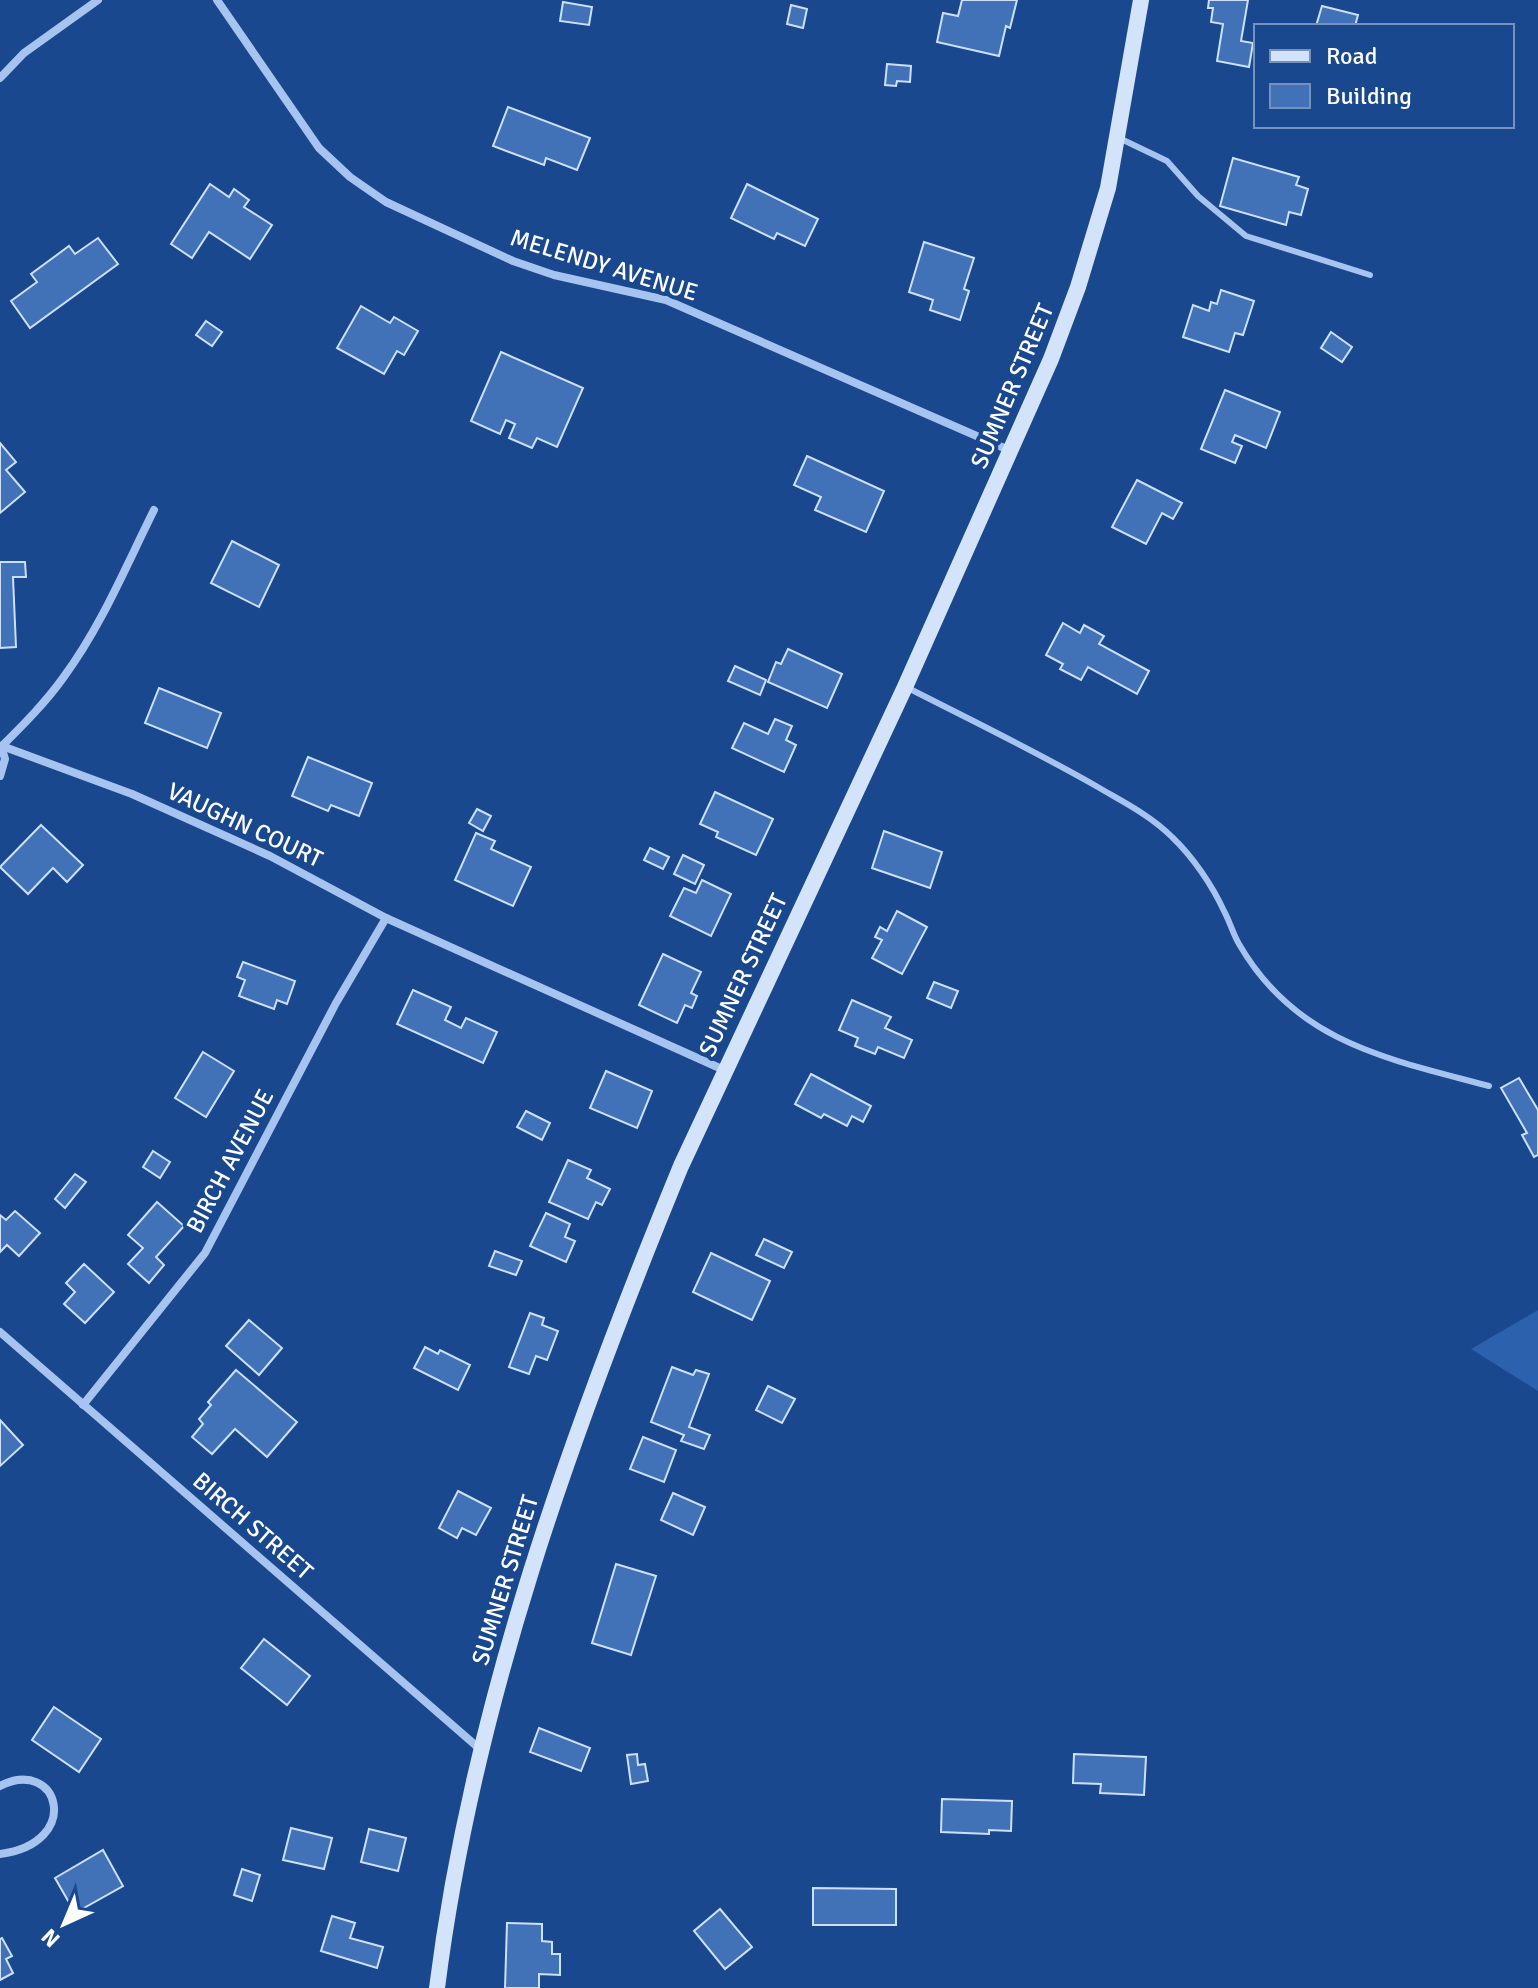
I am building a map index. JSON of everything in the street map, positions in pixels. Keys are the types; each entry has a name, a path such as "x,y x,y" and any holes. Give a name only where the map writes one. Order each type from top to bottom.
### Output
{"main road":[{"name":"SUMNER STREET","path":"437,1988 455,1868 481,1750 522,1597 564,1474 649,1244 724,1070 905,687 1051,359 1078,287 1108,188 1141,0"}],"street":[{"path":"0,78 24,53 98,0"},
{"name":"MELENDY AVENUE","path":"217,0 319,148 350,177 386,202 513,261 554,275 666,300 1012,451"},
{"path":"0,776 5,759 1,746 34,715 65,676 96,625 154,510"},
{"name":"VAUGHN COURT","path":"1,746 132,794 270,856 386,918 724,1070"},
{"name":"BIRCH AVENUE","path":"83,1405 205,1253 336,1003 386,918"},
{"name":"BIRCH STREET","path":"0,1332 481,1750"},
{"path":"0,1786 21,1778 33,1781 44,1787 55,1805 54,1818 42,1838 30,1847 0,1854"}],"lane":[{"path":"1119,138 1167,161 1198,196 1246,236 1370,275"},
{"path":"905,687 1056,763 1156,823 1174,838 1205,877 1224,909 1239,944 1267,981 1311,1024 1340,1040 1393,1060 1489,1086"}],"shaded area":[{"path":"1538,1310 1538,1391 1471,1349"}],"building":[{"path":"962,0 1017,0 1010,28 1006,26 999,56 937,42 943,13 958,16"},
{"path":"1209,0 1248,0 1241,41 1253,43 1249,67 1217,61 1223,24 1211,22 1213,8 1208,8"},
{"path":"563,2 592,7 589,25 560,21"},
{"path":"791,5 807,9 803,28 787,24"},
{"path":"1322,6 1358,15 1356,24 1317,24"},
{"path":"887,64 911,66 910,82 897,81 896,86 885,85"},
{"path":"508,107 590,138 577,170 546,158 544,165 493,146"},
{"path":"1233,158 1299,177 1296,185 1308,189 1301,215 1289,212 1286,225 1220,206"},
{"path":"210,184 229,197 234,189 249,200 244,207 272,225 250,259 209,232 192,258 171,244"},
{"path":"747,184 818,219 805,246 777,233 774,239 731,218"},
{"path":"98,238 118,264 30,328 11,301 37,282 31,274 69,246 75,254"},
{"path":"924,242 974,258 964,289 969,291 960,320 930,310 933,300 909,292"},
{"path":"1221,290 1254,301 1243,335 1235,333 1229,352 1183,337 1193,305 1209,311 1211,302 1217,304"},
{"path":"361,306 390,323 394,317 418,331 404,355 397,351 384,374 337,348"},
{"path":"206,321 222,332 212,346 196,335"},
{"path":"1331,332 1352,347 1342,362 1321,348"},
{"path":"501,352 583,388 557,447 537,438 532,448 509,438 515,424 506,420 500,434 471,421"},
{"path":"1225,390 1280,412 1266,448 1235,435 1232,442 1242,446 1235,463 1201,449"},
{"path":"0,443 16,462 6,470 25,492 0,513"},
{"path":"807,456 884,491 866,532 815,510 821,497 794,485"},
{"path":"1137,480 1182,503 1173,519 1162,513 1146,544 1112,527"},
{"path":"232,541 279,565 259,607 211,583"},
{"path":"0,562 25,562 26,577 13,577 16,647 0,648"},
{"path":"1063,623 1080,633 1084,625 1104,636 1099,644 1149,671 1137,694 1088,667 1081,680 1060,669 1063,664 1046,655"},
{"path":"788,649 842,674 827,708 768,682 776,662 781,664"},
{"path":"735,666 766,680 760,695 728,681"},
{"path":"159,688 221,713 207,748 145,723"},
{"path":"775,719 792,726 786,740 796,745 784,772 732,748 744,723 768,734"},
{"path":"308,757 372,783 359,816 331,805 328,811 292,796"},
{"path":"715,792 773,819 756,855 716,837 718,832 700,824"},
{"path":"477,809 491,816 483,831 469,823"},
{"path":"41,825 83,865 67,882 53,868 28,894 0,867"},
{"path":"884,831 942,852 930,888 872,868"},
{"path":"476,833 495,841 491,849 531,867 513,906 455,880"},
{"path":"650,848 669,857 663,869 644,860"},
{"path":"683,855 704,865 695,884 674,874"},
{"path":"702,880 731,894 711,936 670,916 684,888 696,893"},
{"path":"897,911 927,927 902,974 872,958 882,940 875,937 880,927 887,931"},
{"path":"663,954 701,972 691,993 697,996 692,1008 685,1005 677,1023 639,1005"},
{"path":"243,962 295,981 287,1004 277,1000 274,1009 239,996 245,980 237,977"},
{"path":"934,982 958,991 951,1008 927,998"},
{"path":"413,990 451,1007 445,1020 461,1028 466,1018 497,1032 483,1063 397,1024"},
{"path":"852,1000 891,1017 885,1028 912,1040 904,1058 878,1047 875,1054 855,1046 858,1038 839,1030"},
{"path":"203,1052 234,1071 206,1117 175,1098"},
{"path":"606,1071 652,1091 637,1128 590,1108"},
{"path":"811,1074 871,1106 863,1122 852,1116 847,1126 824,1114 821,1118 795,1104"},
{"path":"1519,1078 1538,1110 1538,1155 1534,1157 1522,1135 1527,1133 1501,1088"},
{"path":"526,1111 550,1123 542,1140 517,1127"},
{"path":"153,1151 170,1162 160,1178 143,1167"},
{"path":"568,1160 591,1170 587,1178 610,1189 602,1205 596,1202 588,1219 549,1202"},
{"path":"75,1174 86,1182 65,1208 55,1199"},
{"path":"157,1202 184,1226 156,1257 164,1265 149,1283 128,1264 143,1248 128,1235"},
{"path":"15,1211 40,1233 19,1256 7,1245 0,1252 0,1215 6,1220"},
{"path":"546,1213 570,1224 565,1237 575,1241 566,1262 530,1246"},
{"path":"764,1239 792,1252 784,1268 756,1255"},
{"path":"495,1251 522,1261 516,1275 489,1266"},
{"path":"711,1253 770,1281 752,1320 693,1292"},
{"path":"84,1264 114,1292 85,1323 64,1304 75,1292 66,1283"},
{"path":"530,1313 544,1318 542,1325 558,1331 547,1360 536,1356 529,1374 509,1367"},
{"path":"249,1320 282,1348 259,1375 226,1346"},
{"path":"425,1347 438,1354 440,1350 470,1365 458,1390 414,1368"},
{"path":"672,1367 693,1375 696,1370 709,1374 689,1427 710,1435 704,1449 681,1441 684,1435 651,1422"},
{"path":"236,1370 297,1422 267,1457 235,1429 212,1454 192,1437 203,1424 199,1419 211,1405 208,1402"},
{"path":"768,1386 795,1399 782,1423 756,1410"},
{"path":"0,1420 23,1445 0,1466"},
{"path":"643,1437 676,1450 664,1482 630,1469"},
{"path":"458,1491 491,1508 476,1535 462,1528 457,1538 439,1528"},
{"path":"673,1493 705,1507 693,1535 661,1520"},
{"path":"616,1564 656,1576 631,1655 592,1643"},
{"path":"264,1639 310,1676 287,1705 241,1668"},
{"path":"54,1707 101,1739 79,1772 32,1740"},
{"path":"539,1728 590,1748 581,1771 530,1752"},
{"path":"637,1754 638,1765 645,1764 648,1781 631,1784 627,1755"},
{"path":"1074,1754 1146,1757 1144,1795 1100,1793 1101,1784 1073,1783"},
{"path":"942,1799 1012,1801 1011,1831 989,1830 989,1834 941,1832"},
{"path":"291,1828 332,1838 324,1869 283,1860"},
{"path":"369,1829 406,1838 398,1871 361,1862"},
{"path":"103,1850 123,1886 75,1913 55,1878"},
{"path":"242,1869 260,1875 252,1901 234,1895"},
{"path":"813,1888 896,1889 896,1925 813,1925"},
{"path":"720,1909 752,1947 725,1969 694,1931"},
{"path":"332,1916 355,1923 350,1938 383,1947 377,1968 321,1951"},
{"path":"507,1923 542,1924 542,1941 552,1942 552,1954 560,1954 560,1975 539,1974 539,1988 505,1988"},
{"path":"0,1939 12,1956 6,1959 13,1973 0,1980"}]}
